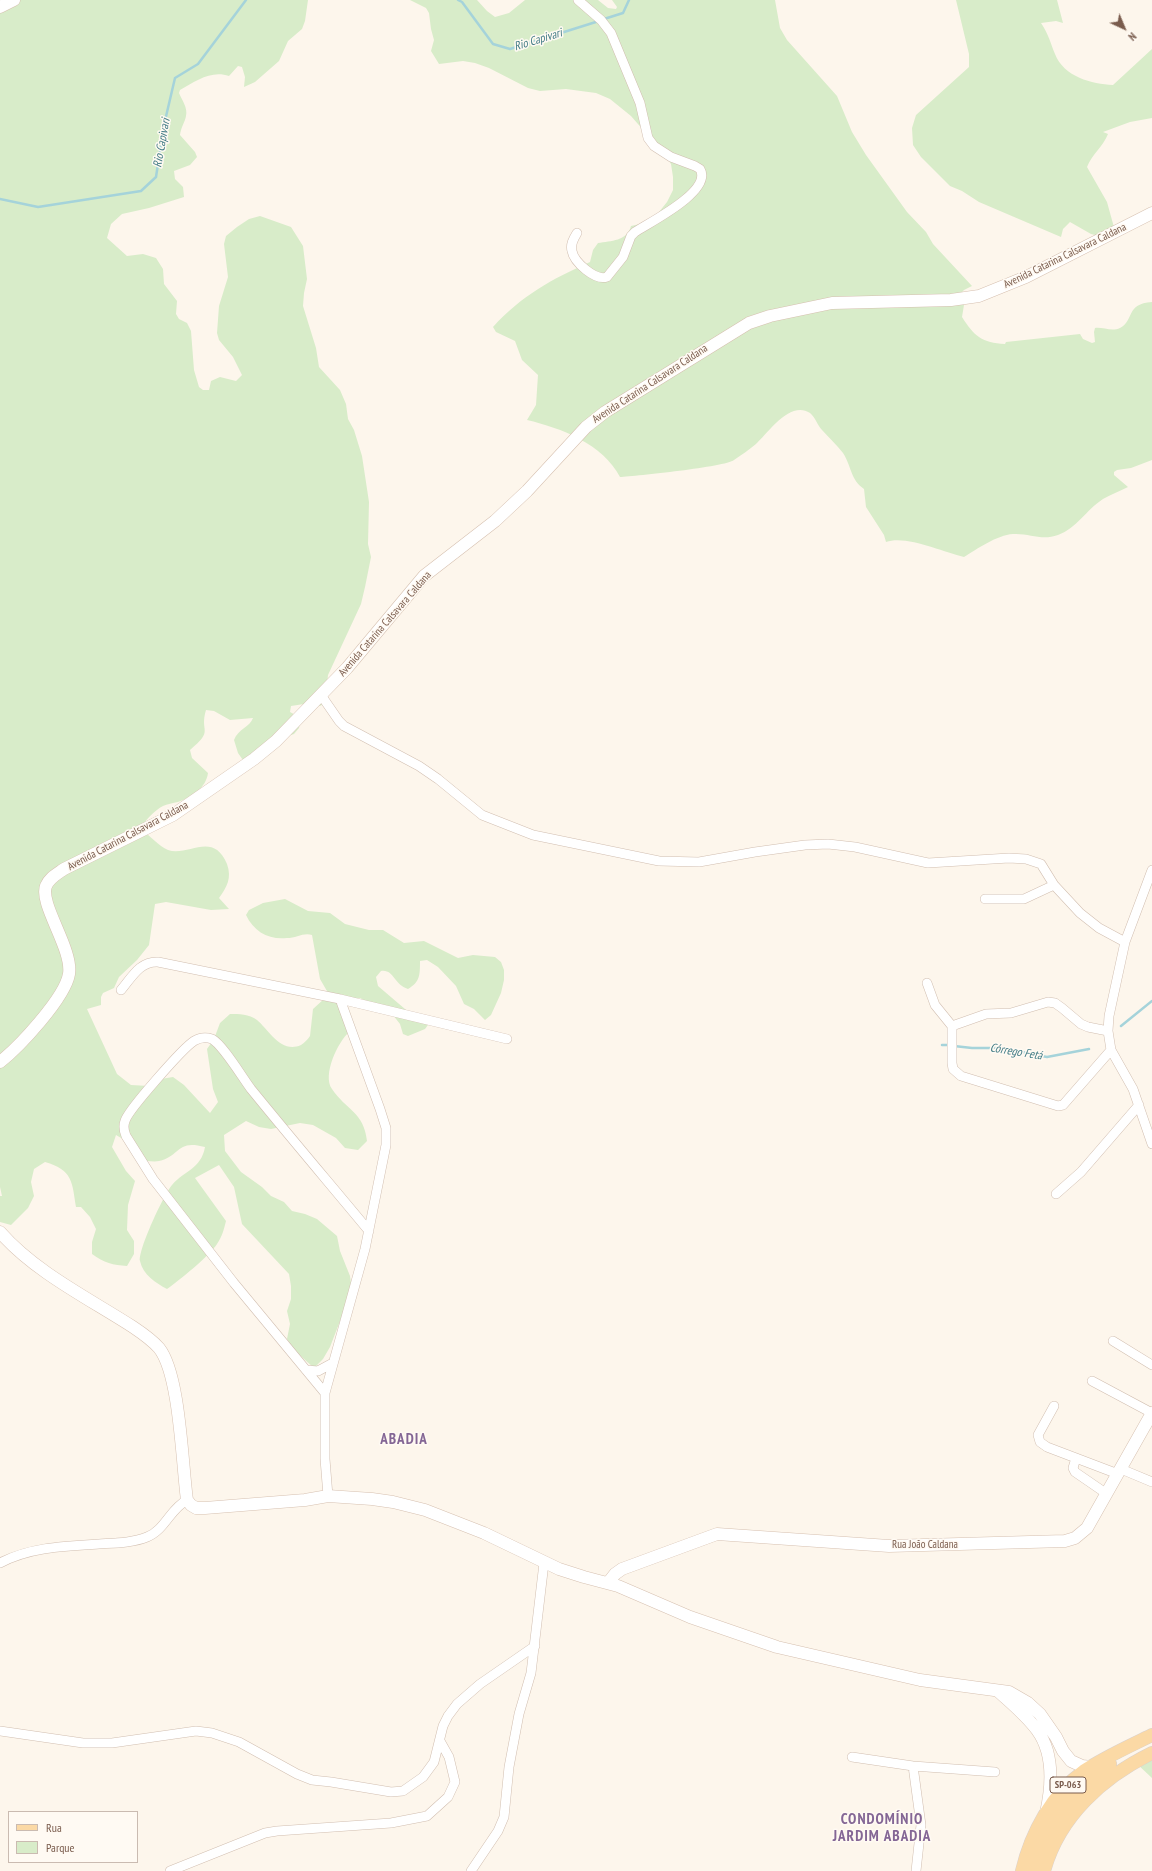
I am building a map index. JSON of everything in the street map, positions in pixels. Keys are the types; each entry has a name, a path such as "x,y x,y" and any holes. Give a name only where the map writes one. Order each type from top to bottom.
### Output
{"main road":[{"name":"SP-063","path":"1022,1871 1028,1850 1046,1813 1067,1786 1092,1767 1152,1735"},
{"name":"SP-063","path":"1034,1871 1042,1844 1047,1834 1072,1798 1084,1785 1111,1763 1152,1740"},
{"name":"SP-063","path":"1044,1871 1063,1829 1082,1803 1106,1780 1152,1753"}],"street":[{"path":"0,7 14,0"},
{"path":"576,233 571,249 573,254 589,272 599,278 607,277 623,257 631,236 685,199 696,189 702,178 702,173 695,166 671,157 654,146 648,138 640,103 611,33 601,20 578,0"},
{"name":"Avenida Catarina Calsavara Caldana","path":"0,1062 10,1055 44,1016 63,989 69,974 69,966 62,940 46,897 46,885 54,876 125,837 173,815 210,791 254,759 321,696 347,668 424,576 446,557 495,520 527,491 586,427 606,412 719,340 749,323 770,316 832,303 951,300 979,296 1026,277 1152,213"},
{"path":"321,696 344,726 419,766 438,779 482,816 533,835 659,861 699,862 805,845 828,844 855,847 928,863 1009,858 1026,859 1041,864 1054,884 1080,913 1099,928 1125,942"},
{"path":"1152,870 1125,942 1110,1009 1108,1030 1111,1050 1133,1089 1152,1144"},
{"path":"985,899 1024,899 1054,884"},
{"path":"121,990 143,965 151,962 158,962 340,999 507,1039"},
{"path":"927,983 935,1005 952,1026 952,1063 956,1073 960,1076 1058,1106 1063,1105 1068,1101 1111,1050"},
{"path":"328,1496 324,1458 325,1393 331,1364 369,1231 386,1146 386,1128 340,999"},
{"path":"952,1026 986,1014 1011,1014 1048,1002 1062,1008 1088,1028 1108,1030"},
{"path":"325,1393 234,1283 153,1179 126,1136 124,1128 125,1120 132,1107 184,1050 195,1041 205,1038 213,1040 221,1047 250,1088 369,1231"},
{"path":"1056,1194 1081,1172 1139,1105"},
{"path":"0,1232 12,1246 38,1267 133,1327 159,1348 167,1362 175,1392 187,1500 196,1508 305,1500 328,1496 372,1498 425,1510 484,1533 544,1563 613,1585 690,1617 777,1647 920,1680 1009,1692 1028,1703 1049,1724 1063,1751 1071,1761 1082,1766 1092,1767"},
{"path":"1113,1341 1152,1364"},
{"path":"306,1370 318,1371 331,1364"},
{"path":"1092,1381 1152,1413"},
{"path":"1054,1406 1038,1438 1047,1447 1076,1458 1152,1482"},
{"name":"Rua João Caldana","path":"613,1585 615,1574 632,1565 717,1534 889,1546 1065,1541 1074,1538 1087,1528 1152,1413"},
{"path":"1076,1458 1073,1468 1075,1472 1107,1494"},
{"path":"0,1563 34,1551 67,1546 131,1542 147,1537 156,1533 177,1506 187,1500"},
{"path":"471,1871 498,1831 504,1817 509,1767 519,1714 531,1673 544,1563"},
{"path":"0,1731 82,1743 112,1743 196,1731 212,1732 239,1742 297,1774 312,1780 391,1792 403,1791 423,1777 434,1762 443,1726 457,1704 480,1684 535,1646"},
{"path":"997,1690 1028,1720 1043,1739 1047,1750 1050,1768 1050,1794 1046,1813"},
{"path":"170,1871 276,1830 391,1822 427,1816 448,1797 455,1782 448,1757 440,1741"},
{"path":"852,1757 913,1766 995,1772"},
{"path":"913,1766 921,1825 916,1871"}],"green space":[{"path":"14,0 308,0 305,21 302,29 288,41 279,61 255,82 244,87 245,77 242,67 238,66 229,76 216,74 210,75 180,90 179,93 186,113 180,135 195,152 197,157 190,165 174,171 175,179 183,187 184,197 149,208 122,214 111,224 107,238 127,256 143,254 156,258 163,269 164,284 177,301 176,314 179,319 187,323 191,331 194,370 199,387 203,390 209,390 211,381 220,377 236,381 242,375 233,357 219,340 217,333 219,306 228,277 224,244 226,236 249,219 260,216 291,227 303,246 307,279 303,306 316,348 319,367 340,390 346,404 348,419 354,430 362,456 369,502 368,544 371,557 365,587 361,604 328,675 325,703 320,706 304,704 291,706 290,712 301,718 299,728 294,734 282,738 245,763 238,753 234,740 238,733 249,724 253,718 230,720 214,711 206,710 204,717 204,734 198,743 190,750 192,758 208,773 207,778 198,791 193,795 178,802 165,805 157,810 147,819 141,829 168,850 176,851 207,846 215,848 227,864 229,878 219,898 229,909 211,910 166,902 155,904 149,945 137,960 119,977 114,988 103,993 101,997 101,1005 87,1009 117,1074 131,1085 149,1086 161,1079 173,1077 184,1085 210,1113 218,1102 213,1089 207,1049 214,1039 220,1023 230,1014 247,1015 257,1020 281,1044 294,1047 301,1045 310,1036 313,1009 324,999 331,998 320,979 312,935 306,934 290,938 274,938 268,936 263,934 249,921 246,915 249,910 263,903 285,899 308,911 330,913 345,924 369,930 383,930 404,943 424,941 458,958 473,955 495,957 501,962 504,970 504,980 501,993 491,1015 485,1020 474,1009 464,1004 456,986 438,967 427,960 420,961 420,970 417,981 408,989 403,987 389,972 381,971 376,977 378,986 412,1015 428,1025 425,1029 408,1036 403,1034 400,1024 389,1010 377,1007 360,998 341,998 349,1032 340,1043 336,1051 330,1067 329,1083 337,1096 354,1112 362,1124 367,1141 358,1150 345,1148 336,1138 313,1125 300,1123 271,1129 259,1127 246,1121 224,1135 225,1151 241,1172 262,1187 271,1196 284,1202 292,1211 317,1219 337,1236 340,1251 350,1276 352,1290 330,1347 323,1359 314,1368 294,1350 287,1339 290,1324 287,1311 291,1299 289,1274 242,1224 234,1187 219,1165 195,1178 226,1221 222,1236 217,1244 201,1261 167,1289 150,1278 142,1266 140,1255 152,1222 163,1199 172,1185 196,1165 203,1154 205,1147 189,1145 179,1149 166,1159 146,1161 128,1142 116,1135 112,1147 126,1171 135,1181 128,1205 127,1230 134,1241 134,1254 127,1266 109,1263 92,1254 92,1242 96,1229 90,1217 81,1207 76,1207 70,1178 66,1173 54,1165 45,1162 34,1169 31,1182 34,1196 28,1208 11,1225 0,1222 0,1196 2,1196 0,1187 0,8"},
{"path":"410,0 477,0 495,17 509,13 525,0 598,0 608,8 616,9 617,7 612,0 775,0 780,28 787,40 837,96 852,132 866,155 907,212 926,232 933,244 972,286 960,294 965,299 962,317 975,334 990,342 1005,344 1006,342 1080,334 1083,339 1092,343 1095,342 1095,328 1114,330 1120,328 1128,321 1134,309 1143,303 1152,302 1152,460 1131,468 1117,470 1114,472 1114,475 1128,487 1097,503 1065,532 1052,537 1019,534 1007,535 987,543 964,557 914,542 894,540 886,542 884,535 866,507 864,489 856,481 843,453 821,428 812,415 802,410 787,414 753,446 734,460 727,463 680,471 620,477 613,465 603,455 580,439 540,423 527,420 536,405 538,375 522,360 515,341 496,332 493,327 526,297 550,282 590,262 593,250 598,243 618,239 626,235 631,226 649,222 667,202 673,190 671,164 631,116 610,99 596,93 566,89 540,91 528,88 489,68 475,63 463,61 439,64 431,51 434,40 429,13 426,8"},
{"path":"956,0 1057,0 1063,23 1056,21 1041,23 1048,35 1055,54 1059,62 1072,74 1096,83 1113,85 1152,49 1152,118 1130,122 1103,132 1108,134 1087,167 1107,202 1115,231 1107,238 1091,234 1070,222 1063,229 1061,237 979,202 962,191 950,186 921,157 913,145 912,128 916,115 969,67 969,54"},
{"path":"1152,1755 1152,1778 1136,1763"}],"waterway":[{"name":"Rio Capivari","path":"0,199 38,207 141,191 156,177 164,125 175,78 198,64 246,0"},
{"name":"Rio Capivari","path":"458,0 462,2 493,44 510,49 599,21"},
{"name":"Rio Capivari","path":"604,19 623,13 629,0"},
{"name":"Córrego Fetá","path":"1121,1026 1152,1001"},
{"name":"Córrego Fetá","path":"942,1045 949,1045"},
{"name":"Córrego Fetá","path":"954,1046 972,1048 1002,1048 1047,1057 1089,1049"}],"district":[{"name":"ABADIA","path":"404,1440"},
{"name":"CONDOMÍNIO JARDIM ABADIA","path":"882,1828"}]}
